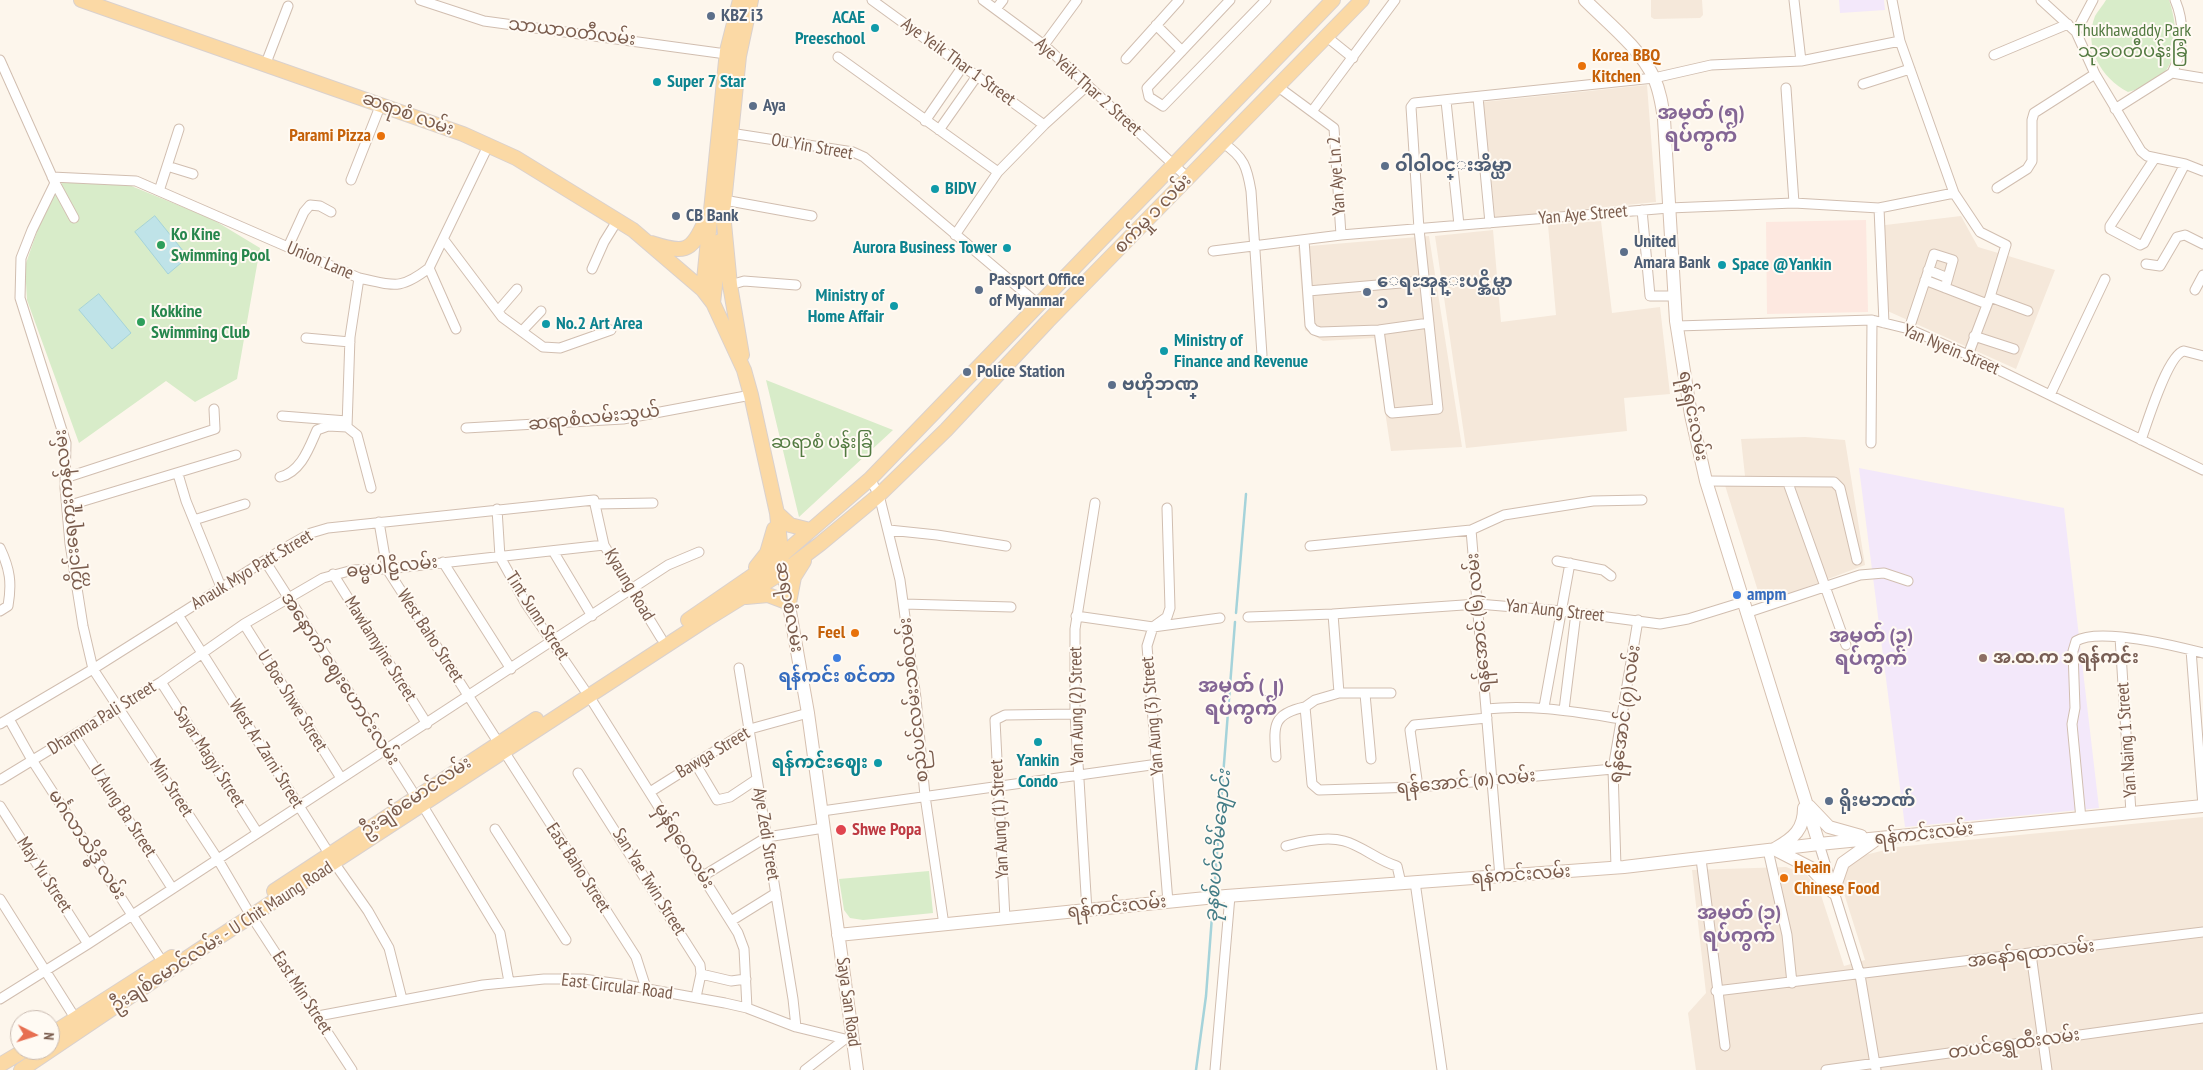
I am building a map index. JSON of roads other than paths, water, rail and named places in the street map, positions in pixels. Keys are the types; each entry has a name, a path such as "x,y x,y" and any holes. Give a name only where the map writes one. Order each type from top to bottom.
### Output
{"main road":[{"name":"ဆရာစံ လမ်း","path":"81,0 381,104 516,158 646,241 703,290"},
{"path":"713,303 722,150 740,0"},
{"path":"722,150 730,132 733,55 751,0"},
{"name":"စက်မှု ၁ လမ်း","path":"870,479 944,404 1172,164 1333,0"},
{"name":"စက်မှု ၁ လမ်း","path":"883,491 946,430 1071,298 1362,0"},
{"name":"ရန်ရှင်းလမ်း","path":"1585,0 1635,52 1654,78 1664,119 1677,326 1691,415 1706,481 1819,844"},
{"path":"1323,10 1339,25"},
{"path":"1253,82 1273,90"},
{"path":"646,241 668,248 681,249 691,247 720,207"},
{"path":"720,207 744,370"},
{"path":"703,290 720,207"},
{"path":"1115,225 1131,238"},
{"path":"1058,284 1071,298"},
{"name":"ဆရာစံလမ်း","path":"703,290 713,303 744,370 777,513 781,556 808,714 838,935"},
{"path":"781,556 870,479"},
{"path":"784,572 883,491"},
{"path":"735,594 767,553 777,513 790,525 810,530"},
{"path":"735,594 768,595 790,603 794,577 802,563 820,544"},
{"name":"ဦးချစ်မောင်လမ်း","path":"60,1031 80,1024 501,747 587,693 735,594 781,556"},
{"name":"ဦးချစ်မောင်လမ်း","path":"587,693 662,638 735,594 784,572"},
{"path":"1804,800 1829,827 1843,833 1878,839"},
{"path":"1771,850 1793,837 1800,830 1804,819 1804,800"},
{"name":"ရန်ကင်းလမ်း","path":"838,935 1214,897 1500,877 1701,859 1819,844 2203,806"},
{"path":"1833,892 1838,872 1843,863 1862,847 1878,839"},
{"path":"1771,850 1811,868 1833,892"},
{"name":"Saya San Road","path":"838,935 848,1038 857,1070"},
{"path":"21,1070 80,1024"}],"street":[{"name":"သာယာဝတီလမ်း","path":"420,0 431,2 484,21 733,55"},
{"name":"Aye Yeik Thar 1 Street","path":"872,0 1044,125"},
{"name":"Aye Yeik Thar 2 Street","path":"984,0 1044,45 1188,178"},
{"path":"996,9 1003,0"},
{"path":"1044,45 1077,0"},
{"path":"1126,59 1179,0"},
{"path":"1230,0 1147,88 1149,97 1163,106 1266,0"},
{"path":"1313,110 1395,0"},
{"path":"1794,0 1801,61"},
{"path":"1892,0 1900,41 1954,193 1980,232 2006,245 1989,300 1968,354"},
{"path":"2041,0 2076,32 2095,74 2141,151 2147,156 2185,164 2203,171"},
{"path":"2076,32 2093,0"},
{"path":"2115,109 2172,73 2176,64 2182,31 2182,17 2175,0"},
{"path":"266,64 288,6"},
{"path":"1994,55 2068,24"},
{"path":"1156,25 1182,51"},
{"path":"1327,37 1353,58"},
{"path":"1379,330 1390,411 1392,413 1436,409 1439,406 1419,229 1412,105 1654,78 1711,65 1801,61 1837,52 1900,41"},
{"path":"838,57 924,121 998,172"},
{"path":"0,60 54,180 74,218"},
{"path":"924,121 963,66"},
{"path":"1863,84 1910,69"},
{"path":"2172,73 2203,78"},
{"path":"1997,188 2027,169 2032,161 2032,120 2034,113 2095,74"},
{"path":"939,130 977,76"},
{"path":"955,235 998,172 1044,125 1087,86"},
{"path":"1786,88 1794,203"},
{"name":"Yan Aye Ln 2","path":"1273,90 1313,110 1334,128 1341,235"},
{"path":"1478,97 1490,223"},
{"path":"1446,101 1459,225"},
{"path":"350,180 381,104"},
{"path":"159,191 179,129"},
{"name":"Ou Yin Street","path":"730,132 854,152 864,157 1038,304"},
{"path":"1222,143 1236,151 1247,167 1251,191 1253,247 1262,355"},
{"name":"Union Lane","path":"54,180 130,180 359,278 399,286 415,279 429,268 488,146"},
{"path":"2155,158 2110,226 2110,228 2140,245 2144,243 2185,164"},
{"path":"167,166 193,174"},
{"name":"က္ကိုင်းရေကူးကန်လမ်း","path":"54,180 21,258 20,298 66,443 65,478 76,585 94,669"},
{"name":"Yan Aye Street","path":"1213,252 1341,235 1669,208 1794,203 1879,208 1954,193"},
{"path":"288,247 304,212 310,205 320,206 331,212"},
{"path":"720,207 812,216"},
{"path":"1879,208 1884,323"},
{"path":"1642,210 1650,296 1675,296"},
{"path":"592,269 604,242 617,221"},
{"path":"2146,264 2160,266 2178,237 2185,235 2203,244"},
{"path":"444,240 498,311 543,347 549,349 560,348 611,330"},
{"path":"1304,240 1310,325 1314,330 1320,332 1379,330 1429,323"},
{"path":"1909,329 1934,254 1953,260 1945,288"},
{"path":"429,268 456,329"},
{"path":"1928,270 1948,278"},
{"path":"2195,290 2203,275"},
{"path":"347,424 350,342 359,278"},
{"path":"2050,396 2105,279"},
{"path":"1925,280 1945,288 2028,311"},
{"path":"730,285 744,281 796,285"},
{"path":"1308,291 1424,281"},
{"path":"498,311 518,289"},
{"path":"522,331 541,310"},
{"path":"1871,443 1872,320"},
{"name":"Yan Nyein Street","path":"1677,326 1872,320 1909,329 1968,354 2203,470"},
{"path":"1974,336 2014,349"},
{"path":"306,338 350,342"},
{"path":"2140,440 2167,373 2177,354 2184,351 2203,356"},
{"name":"ဆရာစံလမ်းသွယ်","path":"466,428 623,420 751,395"},
{"path":"65,478 215,428 214,409"},
{"path":"282,416 347,424 357,435 371,488"},
{"path":"280,477 293,473 306,454 317,430 328,426 347,424"},
{"path":"67,506 236,455"},
{"path":"178,474 221,587"},
{"name":"စည်ပင်လမ်းသစ်လမ်း","path":"870,479 883,491 904,604 917,705 925,796 944,925"},
{"path":"1706,481 1834,482 1838,484 1857,560"},
{"path":"1788,483 1846,645"},
{"path":"1471,530 1504,515 1593,501 1642,500"},
{"name":"Anauk Myo Patt Street","path":"0,724 94,669 221,587 319,530 497,509 595,502 653,503"},
{"name":"Kyaung Road","path":"595,502 604,545 662,638"},
{"name":"Yan Aung (2) Street","path":"1087,911 1075,714 1076,616 1095,503"},
{"path":"194,520 245,504"},
{"path":"1153,627 1167,617 1170,608 1167,508"},
{"name":"Tint Sunn Street","path":"497,509 500,557 526,604 587,693"},
{"name":"West Baho Street","path":"379,522 387,569 501,747"},
{"path":"889,530 937,535 1006,546"},
{"name":"ရန်အောင် (၆) လမ်း","path":"1310,546 1471,530 1500,877"},
{"name":"ဓမ္မပါဠိလမ်း","path":"203,653 244,624 333,574 353,570 387,569 604,545"},
{"path":"0,548 8,566 11,586 8,606 0,612"},
{"path":"553,551 592,616"},
{"path":"1,996 88,944 217,858 469,697 668,565 699,552"},
{"name":"အနောက် ဈေးဟောင်းလမ်း","path":"265,561 454,854 500,933 509,982"},
{"path":"1556,561 1604,570 1611,576"},
{"path":"443,562 511,669"},
{"path":"1544,707 1570,563"},
{"name":"Yan Aung Street","path":"1248,617 1333,614 1478,604 1562,611 1660,624 1744,608 1824,588 1860,575 1884,573 1908,581"},
{"name":"Mawlamyine Street","path":"333,574 427,724"},
{"path":"904,604 1011,607"},
{"path":"1564,710 1576,613"},
{"path":"1333,614 1339,693"},
{"name":"West Ar Zarni Street","path":"178,615 332,859 368,911 389,948 402,999"},
{"path":"1076,616 1153,627 1220,618"},
{"name":"ရန်အောင် (၇) လမ်း","path":"1616,867 1613,769 1638,620"},
{"name":"U Boe Shwe Street","path":"244,624 341,778"},
{"name":"Yan Aung (3) Street","path":"1153,627 1147,646 1168,902"},
{"path":"2081,819 2072,724 2075,708 2073,651 2076,641 2084,636 2104,634 2203,653"},
{"name":"Yan Naing 1 Street","path":"2120,637 2131,813"},
{"path":"2191,650 2203,806"},
{"name":"Dhamma Pali Street","path":"0,780 118,709 203,653"},
{"name":"Aye Zedi Street","path":"739,668 796,1027"},
{"name":"Min Street","path":"94,669 118,709 217,858 250,913"},
{"name":"Sayar Magyi Street","path":"161,682 258,832"},
{"name":"မှန်ရဝေလမ်း","path":"587,693 731,921 744,949 747,1008"},
{"path":"1276,757 1274,728 1280,718 1291,710 1305,707 1315,700 1339,693 1391,693"},
{"path":"1365,694 1371,759"},
{"path":"1418,787 1410,730 1414,725 1526,706 1622,719"},
{"name":"ရန်အောင် (၈) လမ်း","path":"1305,707 1312,784 1319,790 1418,787 1613,769"},
{"name":"Bawga Street","path":"650,792 750,730 808,714"},
{"name":"Yan Aung (1) Street","path":"1005,919 995,720 1005,715 1075,714"},
{"name":"မင်္ဂလာသိဒ္ဓိ လမ်း","path":"9,719 32,760 166,966"},
{"name":"U Aung Ba Street","path":"74,735 172,888"},
{"name":"East Baho Street","path":"501,747 636,956 646,988"},
{"path":"695,763 717,800 730,798 758,779"},
{"path":"822,811 1158,764"},
{"name":"San Yae Twin Street","path":"578,773 662,902 700,965 701,974"},
{"name":"May Yu Street","path":"0,806 88,944"},
{"path":"703,876 767,837 824,828"},
{"path":"495,829 566,940"},
{"path":"1286,846 1304,841 1344,841 1387,863 1398,866 1401,883"},
{"path":"1819,844 1860,975 1875,1067"},
{"path":"1771,850 1787,935 1792,983"},
{"path":"1701,859 1716,991 1725,1046"},
{"path":"1415,882 1442,1070"},
{"path":"731,921 776,893"},
{"path":"1216,1070 1230,896"},
{"path":"0,899 80,1024"},
{"name":"East Min Street","path":"250,913 352,1070"},
{"name":"အနော်ရထာလမ်း","path":"1716,991 2203,932"},
{"path":"2031,954 2047,1070"},
{"path":"696,997 701,974 730,981 746,979"},
{"name":"East Circular Road","path":"318,1016 402,999 509,982 583,979 646,988 747,1008 796,1027 848,1038"},
{"name":"တပင်ရွှေထီးလမ်း","path":"1826,1070 1875,1067 2043,1040 2203,1018"},
{"path":"805,1070 848,1038"}],"water":[{"name":"Ko Kine Swimming Pool","path":"155,216 188,257 168,274 135,232"},
{"path":"99,294 131,333 112,349 79,310"}],"waterway":[{"name":"ခုနစ်ပင်လိမ်ချောင်း","path":"1236,613 1246,494"},
{"name":"ခုနစ်ပင်လိမ်ချောင်း","path":"1214,892 1235,622"},
{"name":"ခုနစ်ပင်လိမ်ချောင်း","path":"1196,1070 1206,996 1213,903"}],"place":[{"name":"KBZ i3","path":"711,16"},
{"name":"ACAE Preeschool","path":"875,28"},
{"name":"Korea BBQ Kitchen","path":"1582,66"},
{"name":"Super 7 Star","path":"657,82"},
{"name":"Aya","path":"753,106"},
{"name":"Parami Pizza","path":"381,136"},
{"name":"ဝါဝါဝင္းအိမ္ယာ","path":"1385,166"},
{"name":"BIDV","path":"935,189"},
{"name":"CB Bank","path":"676,216"},
{"name":"Ko Kine Swimming Pool","path":"161,245"},
{"name":"Aurora Business Tower","path":"1007,248"},
{"name":"United Amara Bank","path":"1624,252"},
{"name":"Space @Yankin","path":"1722,265"},
{"name":"Passport Office of Myanmar","path":"979,290"},
{"name":"ေရႊအုန္းပင္အိမ္ယာ ၁","path":"1367,292"},
{"name":"Ministry of Home Affair","path":"894,306"},
{"name":"Kokkine Swimming Club","path":"141,322"},
{"name":"No.2 Art Area","path":"546,324"},
{"name":"Ministry of Finance and Revenue","path":"1164,351"},
{"name":"Police Station","path":"967,372"},
{"name":"ဗဟိုဘဏ္","path":"1112,385"},
{"name":"ampm","path":"1737,595"},
{"name":"Feel","path":"855,633"},
{"name":"ရန်ကင်း စင်တာ","path":"837,658"},
{"name":"အ.ထ.က ၁ ရန်ကင်း","path":"1983,658"},
{"name":"Yankin Condo","path":"1038,742"},
{"name":"ရန်ကင်းဈေး","path":"878,763"},
{"name":"ရိုးမဘဏ်","path":"1829,801"},
{"name":"Shwe Popa","path":"841,830"},
{"name":"Heain Chinese Food","path":"1784,878"}],"district":[{"name":"အမှတ် (၅) ရပ်ကွက်","path":"1701,124"},
{"name":"အမှတ် (၃) ရပ်ကွက်","path":"1871,648"},
{"name":"အမှတ် (၂) ရပ်ကွက်","path":"1241,698"},
{"name":"အမှတ် (၁) ရပ်ကွက်","path":"1739,924"}],"park label":[{"name":"Thukhawaddy Park သုခဝတီပန်းခြံ","path":"2133,41"},
{"name":"ဆရာစံ ပန်းခြံ","path":"822,443"}]}
